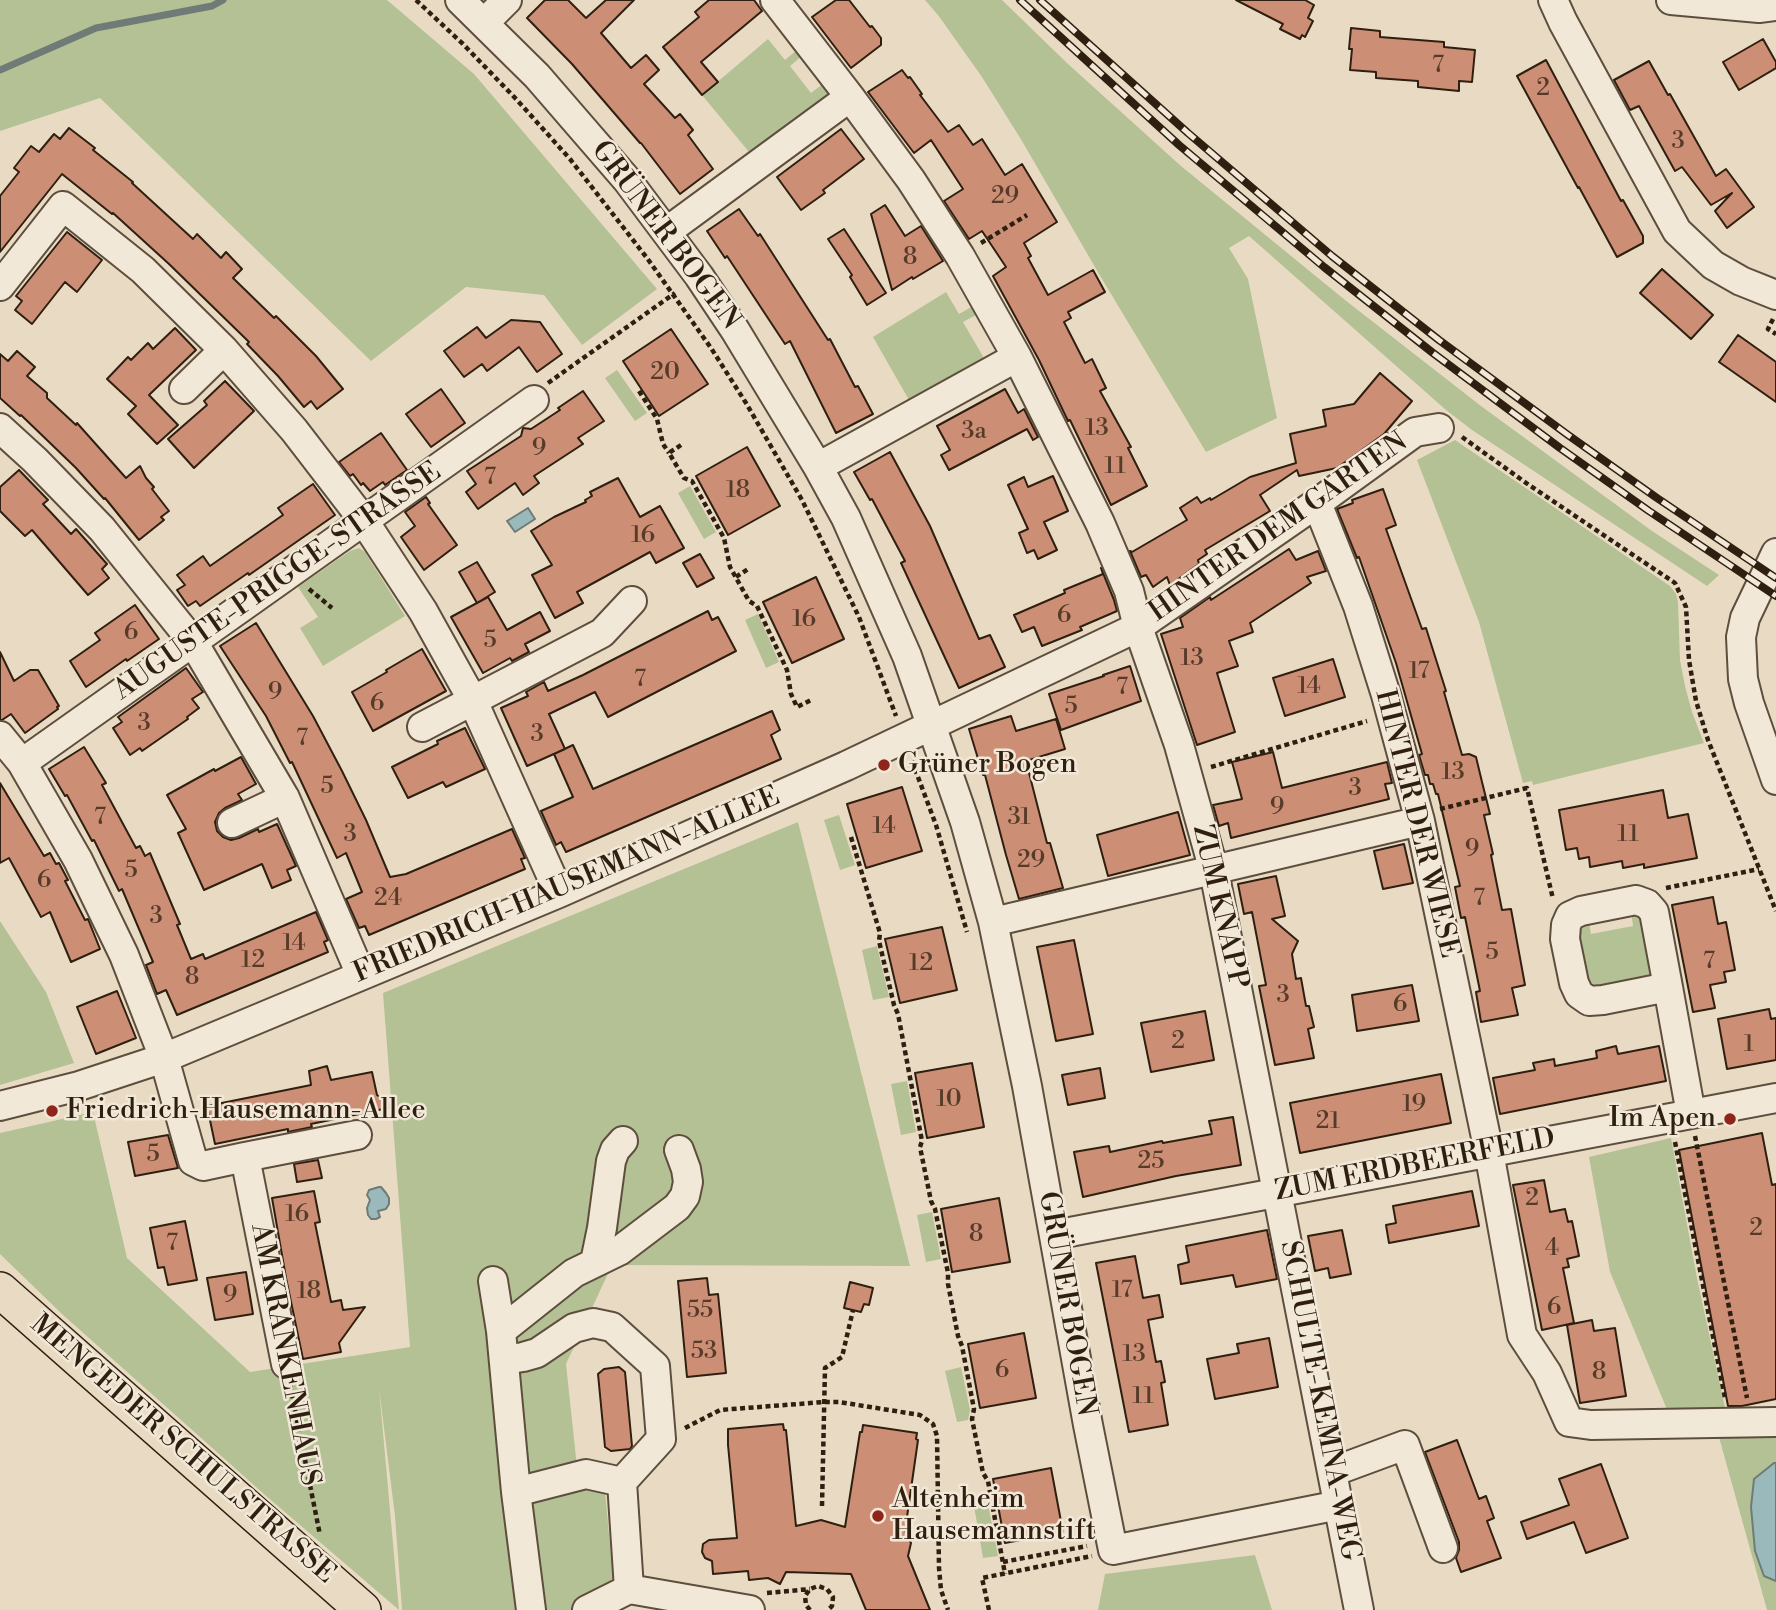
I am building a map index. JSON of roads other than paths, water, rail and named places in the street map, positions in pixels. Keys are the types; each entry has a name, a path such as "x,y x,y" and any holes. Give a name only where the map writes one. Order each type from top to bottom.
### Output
{"main road":[{"name":"MENGEDER SCHULSTRASSE","path":"0,1290 363,1610"}],"street":[{"name":"GRÜNER BOGEN","path":"460,0 537,76 586,131 627,180 699,276 764,374 846,518 907,656 965,822 993,922 1027,1086 1088,1425 1102,1553 1339,1505"},
{"path":"484,23 506,0"},
{"path":"1553,0 1677,231 1713,265 1741,281 1776,295"},
{"path":"1671,0 1759,8 1776,6"},
{"name":"ZUM KNAPP","path":"783,10 911,180 960,256 1017,357 1100,523 1129,591 1138,627 1179,745 1214,870 1278,1192"},
{"path":"666,232 850,97"},
{"path":"0,286 63,206 143,270 224,350 294,430 363,521 423,611 473,701 559,893"},
{"path":"184,389 224,350"},
{"path":"818,467 1017,357"},
{"name":"AUGUSTE-PRIGGE-STRASSE","path":"22,763 534,400"},
{"path":"0,428 102,529 193,642 285,798 361,975"},
{"name":"HINTER DEM GARTEN","path":"932,724 1138,627 1415,432 1439,428"},
{"name":"HINTER DER WIESE","path":"1317,503 1357,606 1391,714 1419,818 1489,1153 1522,1335 1547,1373 1569,1422 1591,1425 1740,1416 1776,1422"},
{"path":"1773,762 1749,703 1743,679 1741,637 1745,618 1776,553"},
{"path":"422,727 602,633 632,601"},
{"name":"FRIEDRICH-HAUSEMANN-ALLEE","path":"0,1106 79,1086 164,1058 559,893 846,766 932,724"},
{"path":"0,736 22,763 78,860 124,955 164,1058 193,1161 203,1166 357,1135"},
{"path":"232,823 285,798"},
{"path":"993,922 1419,818"},
{"path":"1668,987 1603,1000 1589,1001 1579,994 1574,983 1565,939 1570,916 1581,911 1636,900 1647,904 1654,912 1668,987 1694,1127"},
{"name":"ZUM ERDBEERFELD","path":"1054,1235 1489,1153 1694,1127 1775,1103"},
{"path":"595,1262 611,1161 615,1150 623,1141"},
{"path":"502,1331 574,1273 619,1251 677,1207 685,1196 688,1182 679,1150"},
{"name":"AM KRANKENHAUS","path":"244,1157 286,1364"},
{"name":"SCHULTE-KEMNA-WEG","path":"1278,1192 1359,1610"},
{"path":"492,1281 502,1331 516,1492 531,1610"},
{"path":"504,1360 537,1353 574,1328 593,1323 612,1327 655,1366 661,1438 622,1482 629,1588"},
{"path":"1332,1472 1405,1445 1443,1548"},
{"path":"516,1492 586,1475 622,1482"},
{"path":"587,1610 629,1588 750,1610"}],"water":[{"path":"528,508 535,519 515,532 507,521"},
{"path":"381,1187 389,1198 389,1204 386,1209 378,1211 380,1217 371,1219 368,1215 370,1200 367,1195 369,1190"},
{"path":"1774,1463 1776,1581 1764,1576 1755,1551 1751,1507 1754,1479"}],"waterway":[{"path":"0,70 96,28 212,6 223,0"}],"railway":[{"path":"1020,0 1179,145 1324,267 1433,353 1560,448 1776,596"},
{"path":"1040,0 1188,133 1332,256 1439,340 1568,435 1776,578"}],"place":[{"name":"Grüner Bogen","path":"884,765"},
{"name":"Friedrich-Hausemann-Allee","path":"52,1111"},
{"name":"Im Apen","path":"1730,1119"},
{"name":"Altenheim Hausemannstift","path":"878,1516"}]}
